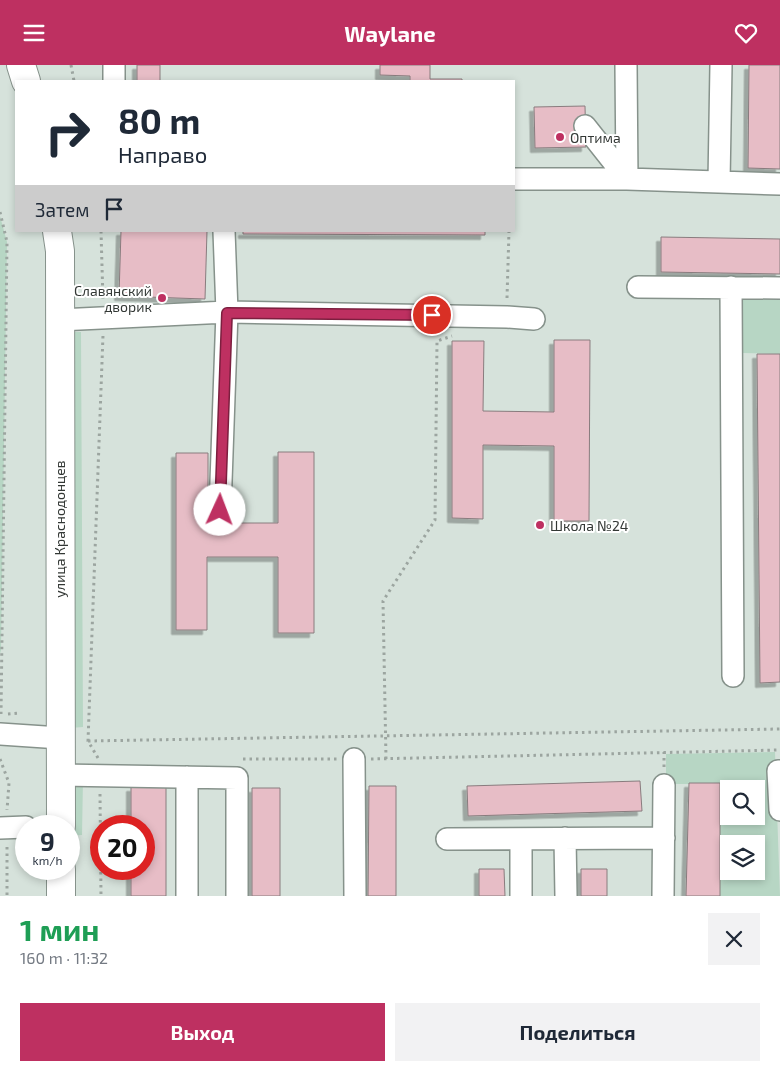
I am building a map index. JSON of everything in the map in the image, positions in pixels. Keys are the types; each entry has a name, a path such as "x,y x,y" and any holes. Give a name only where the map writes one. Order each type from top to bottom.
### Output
{"main road":[{"path":"21,65 26,80"},
{"name":"улица Краснодонцев","path":"58,232 60,251 61,815"},
{"path":"61,880 61,896"}],"street":[{"path":"114,65 114,80"},
{"path":"626,65 627,179"},
{"path":"719,182 722,65"},
{"path":"585,126 627,179"},
{"path":"515,179 627,179 780,184"},
{"path":"220,510 227,313 224,232"},
{"path":"638,287 780,288"},
{"path":"731,287 733,676"},
{"path":"59,320 227,313 534,319"},
{"path":"0,724 60,738"},
{"path":"354,759 355,896"},
{"path":"60,775 102,764 187,777 237,778 237,896"},
{"path":"780,771 778,771 780,809"},
{"path":"187,777 188,896"},
{"path":"663,896 664,785"},
{"path":"447,839 664,838"},
{"path":"521,839 521,896"},
{"path":"565,839 566,896"}],"path":[{"path":"70,65 74,80"},
{"path":"0,212 7,242 0,724"},
{"path":"100,232 104,317 88,741 102,764 101,896"},
{"path":"507,317 509,232"},
{"path":"386,759 383,601 435,520 437,341 455,335"},
{"path":"88,741 780,729"},
{"path":"236,759 386,759 780,750"},
{"path":"0,759 9,783 11,828 7,896"}],"green space":[{"path":"0,216 7,242 0,654"},
{"path":"742,295 780,297 780,354 743,353"},
{"path":"68,332 81,332 83,727 70,728"},
{"path":"775,752 780,896 720,896 720,880 765,880 765,835 720,835 720,825 765,825 765,780 720,780 720,784 666,784 666,754"},
{"path":"67,778 83,779 82,835 80,835 80,815 68,815"}],"building":[{"path":"137,65 160,65 160,80 137,80"},
{"path":"380,65 430,65 430,79 462,80 410,80 410,76 380,75"},
{"path":"749,65 780,65 780,169 748,168"},
{"name":"Оптима","path":"585,106 586,147 535,148 534,107"},
{"path":"121,232 207,232 205,299 119,296"},
{"path":"243,232 485,232 485,235 243,234"},
{"path":"661,237 780,239 780,274 661,272"},
{"path":"554,340 590,340 589,521 554,521 554,446 483,445 483,519 452,518 452,341 484,341 483,411 554,412"},
{"path":"757,354 780,354 780,682 760,683"},
{"path":"278,452 314,452 314,633 278,633 278,557 207,557 207,630 176,630 176,453 208,453 208,523 278,523"},
{"path":"640,781 642,811 468,816 467,786"},
{"path":"689,783 720,783 720,896 686,896"},
{"path":"369,786 396,786 396,896 368,896"},
{"path":"131,787 166,787 166,896 131,896 131,880 155,880 155,815 131,815"},
{"path":"252,788 280,788 280,896 252,896"},
{"path":"479,869 504,869 505,896 479,896"},
{"path":"581,869 607,869 607,896 581,896"}],"place":[{"name":"Оптима","path":"560,137"},
{"name":"Славянский дворик","path":"162,298"},
{"name":"Школа №24","path":"540,525"}],"route":[{"path":"220,510 227,313 432,315"}]}
